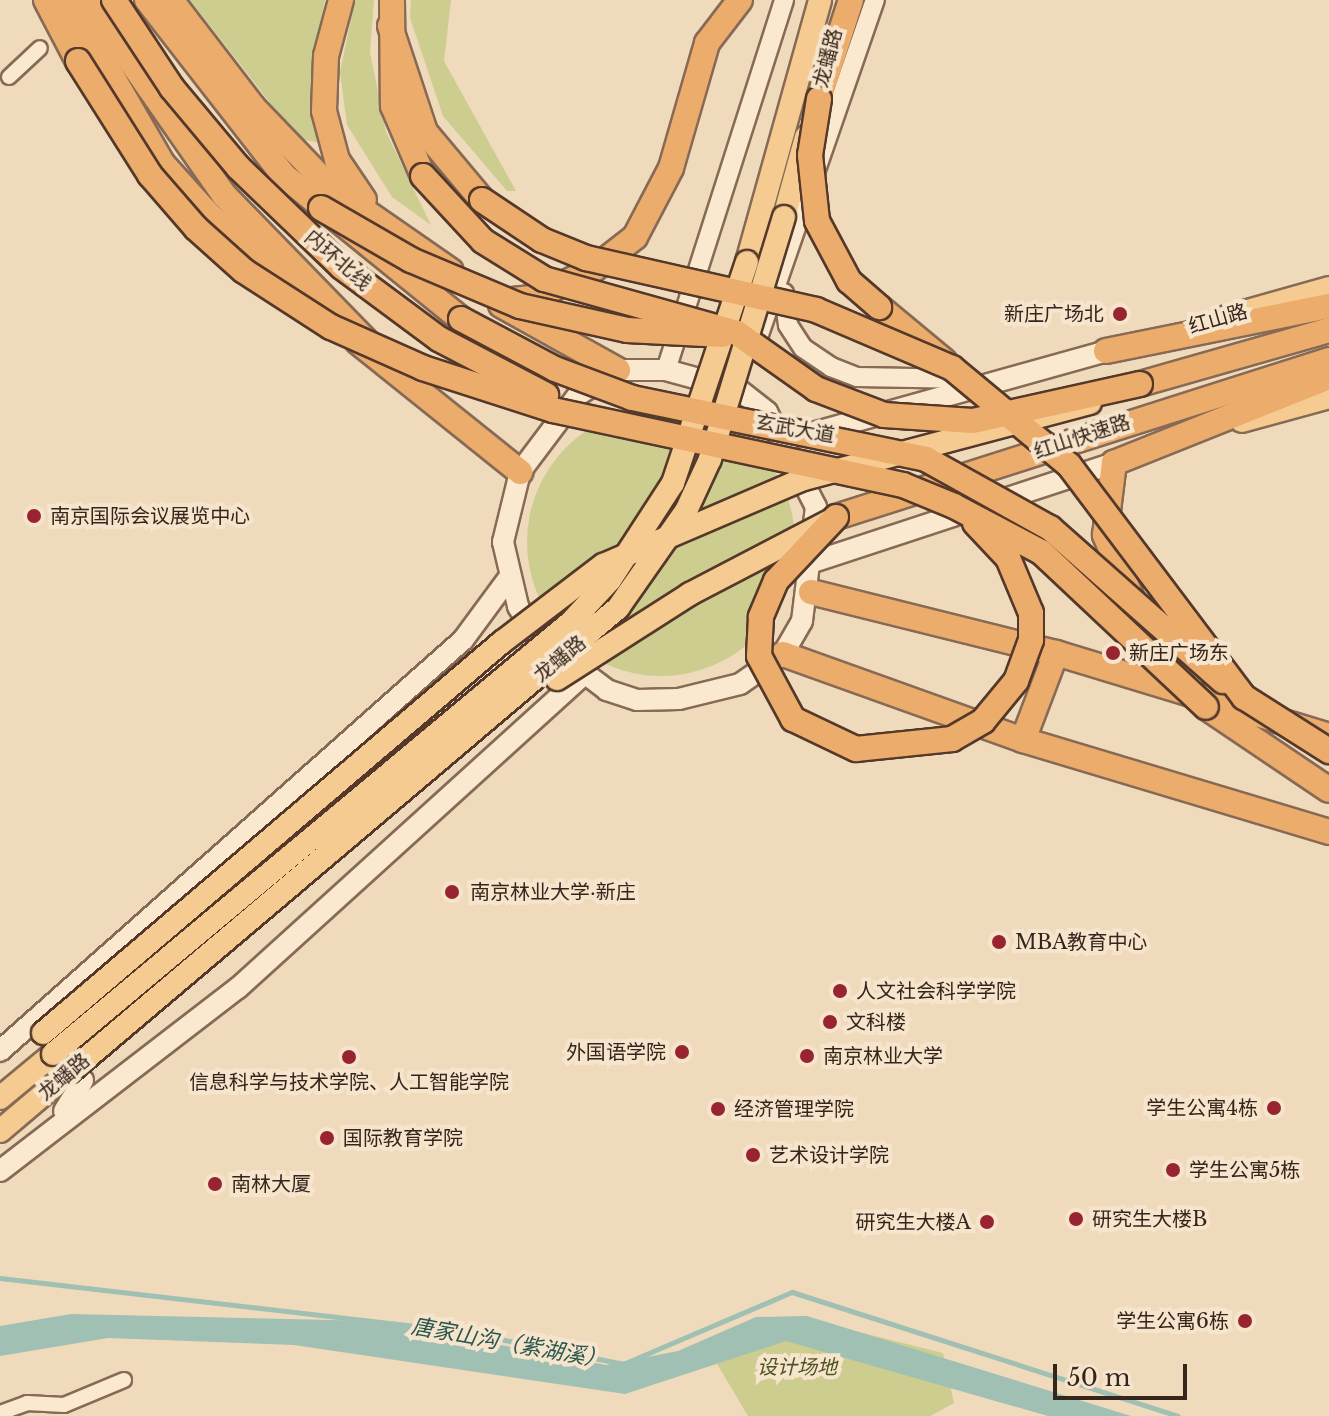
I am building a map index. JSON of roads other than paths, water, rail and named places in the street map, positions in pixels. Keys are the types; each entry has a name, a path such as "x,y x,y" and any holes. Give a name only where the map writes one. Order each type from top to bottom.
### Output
{"highway":[{"path":"46,0 78,61 171,201 271,289 397,358 634,431"},
{"path":"68,0 171,173 207,213 404,381 520,472"},
{"path":"88,0 224,195 404,381"},
{"name":"内环北线","path":"114,0 172,88 238,167 342,267 439,339 535,391 634,431"},
{"name":"内环北线","path":"147,0 236,122 321,208"},
{"path":"171,0 253,107 319,175 480,292 564,319 627,330 699,338 737,333"},
{"path":"341,0 326,56 324,111 345,177 381,220"},
{"path":"392,0 390,26 412,107 437,151 500,214 564,250 816,310 952,368"},
{"path":"480,292 534,298 594,269 635,237 671,168 707,43 740,0"},
{"path":"851,0 814,128 817,221 849,281 1069,465 1237,700"},
{"name":"红山快速路","path":"390,26 393,106 423,176 483,241 544,279 737,333 836,399 905,418 973,421 1140,384 1329,330"},
{"path":"321,208 618,370"},
{"name":"玄武大道","path":"321,208 461,319 586,383 876,444 990,491 1098,567 1174,644 1237,700"},
{"path":"1106,351 1329,306"},
{"name":"红山快速路","path":"836,517 1263,378 1329,360"},
{"path":"1329,377 1252,403 1194,434 1114,463 1105,535 1125,590 1155,633 1237,700 1329,751"},
{"name":"玄武大道","path":"634,431 903,485 954,506 1041,552 1206,707 1329,790"},
{"path":"836,517 776,581 761,617 759,656 766,680 793,719 824,740 856,749 919,748 967,732 1003,702 1033,629 1008,558 954,506"},
{"path":"811,592 1237,700 1329,736"},
{"path":"1023,740 1056,653"},
{"path":"783,654 1023,740 1329,832"}],"main road":[{"name":"龙蟠路","path":"0,1098 559,632 610,580 667,494 698,423 820,0"},
{"name":"龙蟠路","path":"0,1131 587,638 648,570 710,459 844,0"},
{"name":"红山路","path":"1106,351 1329,288"},
{"path":"786,442 985,379 1106,351"},
{"path":"618,370 666,370 739,390 767,412 786,442 816,507 811,592 783,654 740,684 679,699 637,700 584,674 537,637 508,579 503,542 520,472 578,395 618,370"},
{"path":"4,1048 43,1033 502,642 603,565 804,479 1051,418 1140,384"},
{"path":"1194,434 1329,397"},
{"path":"813,562 1114,463"},
{"path":"58,1122 83,1080 506,716 690,594 836,517"},
{"path":"4,1048 463,640 508,579"},
{"path":"0,1171 58,1122 238,988 584,674"}],"street":[{"path":"666,370 784,0"},
{"name":"龙蟠路","path":"739,390 875,0"},
{"path":"9,77 40,48"},
{"path":"787,258 788,325 803,348 831,367 857,377 985,379"},
{"path":"0,1413 27,1403 66,1410 124,1380"}],"waterway":[{"name":"唐家山沟（紫湖溪）","path":"0,1278 460,1331 623,1364 792,1292 1178,1416"}],"place":[{"name":"新庄广场北","path":"1120,314"},
{"name":"南京国际会议展览中心","path":"34,516"},
{"name":"新庄广场东","path":"1113,653"},
{"name":"南京林业大学·新庄","path":"452,892"},
{"name":"MBA教育中心","path":"999,942"},
{"name":"人文社会科学学院","path":"840,991"},
{"name":"文科楼","path":"830,1022"},
{"name":"外国语学院","path":"682,1052"},
{"name":"南京林业大学","path":"807,1056"},
{"name":"信息科学与技术学院、人工智能学院","path":"349,1057"},
{"name":"学生公寓4栋","path":"1274,1108"},
{"name":"经济管理学院","path":"718,1109"},
{"name":"国际教育学院","path":"327,1138"},
{"name":"艺术设计学院","path":"753,1155"},
{"name":"学生公寓5栋","path":"1173,1170"},
{"name":"南林大厦","path":"215,1184"},
{"name":"研究生大楼B","path":"1076,1219"},
{"name":"研究生大楼A","path":"987,1222"},
{"name":"学生公寓6栋","path":"1245,1321"}],"park label":[{"name":"设计场地","path":"797,1367"}]}
